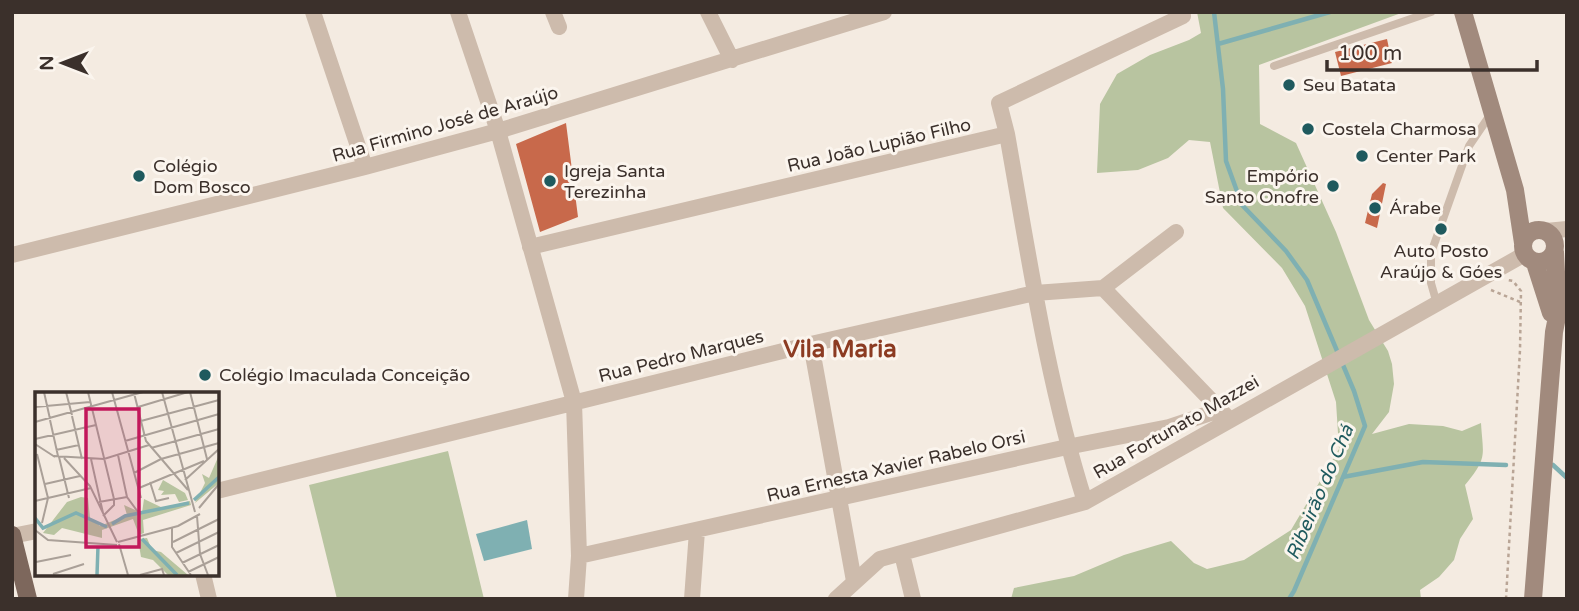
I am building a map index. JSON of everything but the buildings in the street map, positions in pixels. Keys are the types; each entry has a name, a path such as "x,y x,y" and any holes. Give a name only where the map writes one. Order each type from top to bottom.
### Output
{"main road":[{"path":"1462,12 1515,190 1528,253 1547,298 1554,332"},
{"path":"1515,190 1544,231 1559,246 1558,312 1554,332 1533,599"},
{"path":"1528,253 1530,232 1544,231"},
{"path":"1528,253 1545,262 1559,246"},
{"path":"12,535 28,599"}],"street":[{"path":"313,12 365,167"},
{"path":"458,12 498,131 574,402 579,556 576,599"},
{"path":"708,12 732,60"},
{"name":"Rua Firmino José de Araújo","path":"12,255 498,131 884,12"},
{"path":"1085,502 1067,447 999,103 1183,16"},
{"name":"Rua João Lupião Filho","path":"530,247 1007,134"},
{"path":"1544,231 1567,229"},
{"path":"1176,232 1103,288 1225,415"},
{"name":"Rua Fortunato Mazzei","path":"836,599 880,559 1085,502 1225,415 1321,368 1528,253"},
{"name":"Rua Pedro Marques","path":"219,491 811,344 1035,293 1103,288"},
{"path":"811,344 854,581"},
{"name":"Rua Ernesta Xavier Rabelo Orsi","path":"579,556 1067,447 1225,415"},
{"path":"12,535 35,531"},
{"path":"692,599 696,531"},
{"path":"902,554 913,599"},
{"path":"203,576 209,599"}],"lane":[{"path":"1274,66 1432,12"},
{"path":"1437,303 1431,282 1431,253 1469,146 1492,113"}],"path":[{"path":"1506,279 1513,281 1521,291 1506,599"},
{"path":"1489,289 1520,302"}],"green space":[{"path":"1197,12 1404,12 1259,65 1260,124 1296,143 1336,232 1369,320 1388,351 1394,384 1389,412 1372,434 1409,424 1443,426 1462,431 1481,423 1481,462 1465,485 1473,519 1460,539 1454,560 1439,577 1420,590 1421,599 1011,599 1014,588 1074,576 1124,555 1171,541 1194,563 1207,569 1244,560 1291,530 1339,449 1336,402 1305,306 1282,268 1223,208 1210,142 1189,140 1168,158 1138,170 1097,173 1100,104 1117,74 1150,55 1201,33"},
{"path":"448,451 484,599 337,599 309,485"}],"water":[{"path":"527,520 532,549 484,561 476,534"}],"waterway":[{"name":"Ribeirão do Chá","path":"1214,12 1223,89 1226,161 1242,205 1286,251 1307,280 1354,391 1365,426 1289,599"},
{"path":"1218,44 1330,12"},
{"path":"1343,477 1423,462 1506,465"},
{"path":"1553,465 1567,478"}],"place":[{"name":"Seu Batata","path":"1289,85"},
{"name":"Costela Charmosa","path":"1308,129"},
{"name":"Center Park","path":"1362,156"},
{"name":"Colégio Dom Bosco","path":"139,176"},
{"name":"Igreja Santa Terezinha","path":"550,181"},
{"name":"Empório Santo Onofre","path":"1333,186"},
{"name":"Árabe","path":"1375,208"},
{"name":"Auto Posto Araújo & Góes","path":"1441,229"},
{"name":"Colégio Imaculada Conceição","path":"205,375"}],"district":[{"name":"Vila Maria","path":"840,349"}]}
